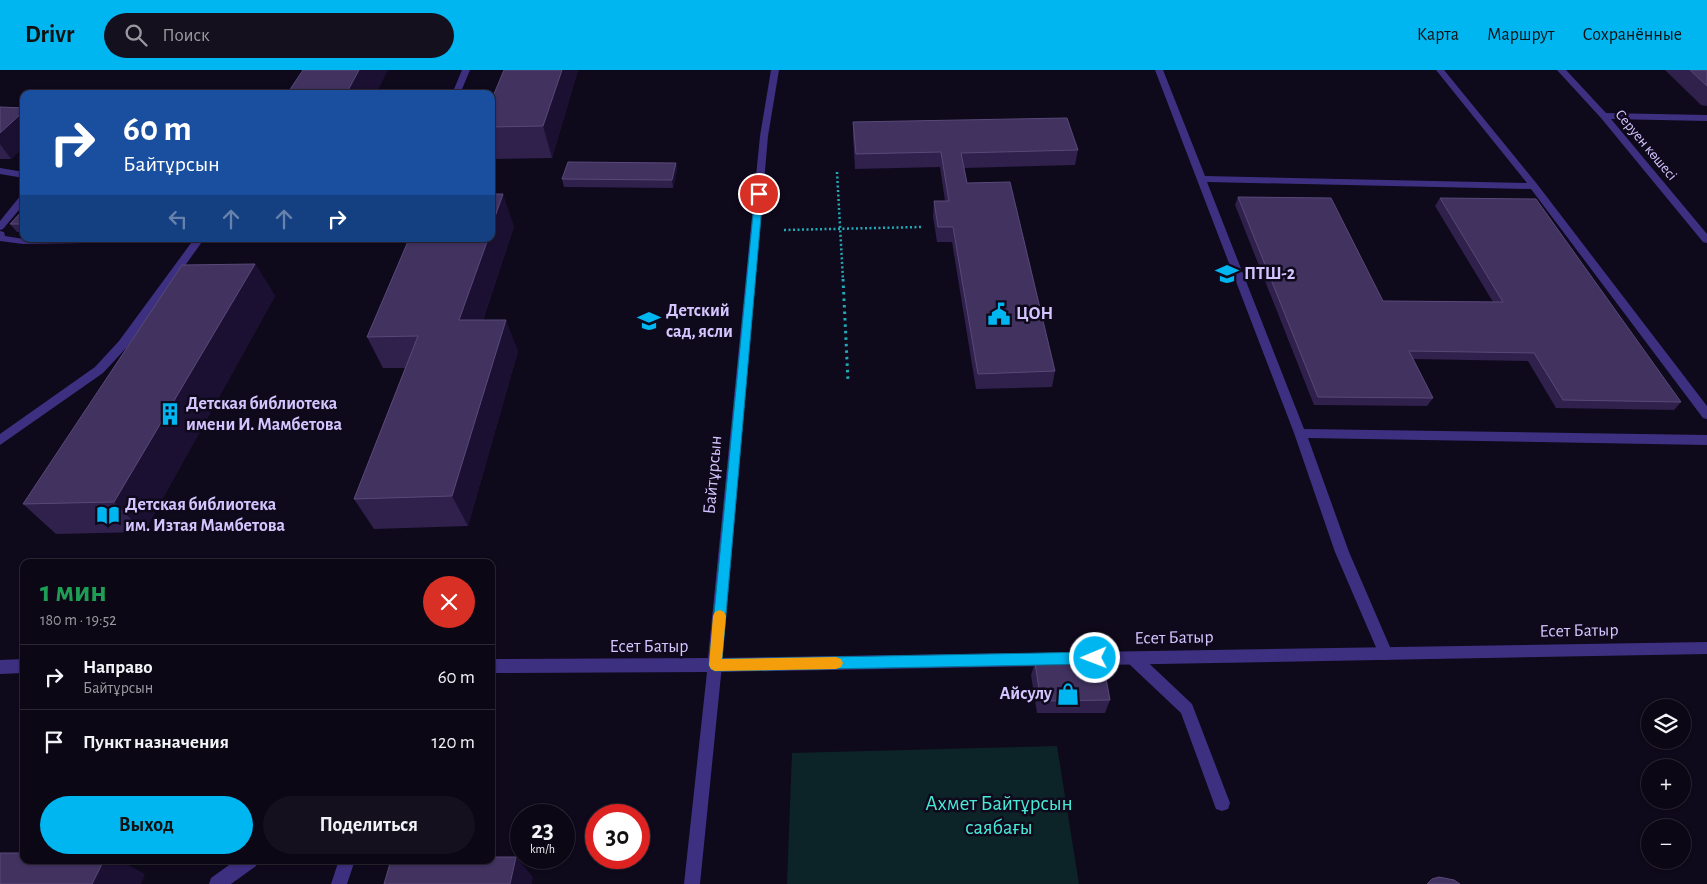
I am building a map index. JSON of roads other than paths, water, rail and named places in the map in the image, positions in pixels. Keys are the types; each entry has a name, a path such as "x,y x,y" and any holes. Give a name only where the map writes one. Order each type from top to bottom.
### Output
{"street":[{"path":"458,90 466,70"},
{"name":"Байтұрсын","path":"692,884 715,665 764,136 775,70"},
{"path":"1159,70 1300,433 1342,552 1386,654"},
{"path":"1440,70 1534,186 1707,415"},
{"name":"Серуен көшесі","path":"1561,70 1604,116 1707,240"},
{"path":"1604,116 1707,118"},
{"path":"0,171 20,174"},
{"path":"1202,179 1534,186"},
{"path":"0,227 20,202"},
{"path":"0,234 1,238 20,241"},
{"path":"0,440 99,370 123,344 197,242"},
{"path":"1300,433 1707,440"},
{"name":"Есет Батыр","path":"495,666 715,665 1707,648"},
{"path":"1133,658 1187,710 1222,803"},
{"path":"0,666 20,666"},
{"path":"218,884 245,864"},
{"path":"339,884 345,864"}],"place":[{"name":"ПТШ-2","path":"1227,274"},
{"name":"ЦОН","path":"999,314"},
{"name":"Детский сад, ясли","path":"649,321"},
{"name":"Детская библиотека имени И. Мамбетова","path":"170,414"},
{"name":"Детская библиотека им. Изтая Мамбетова","path":"108,515"},
{"name":"Айсулу","path":"1068,694"}],"park label":[{"name":"Ахмет Байтұрсын саябағы","path":"999,815"}]}
